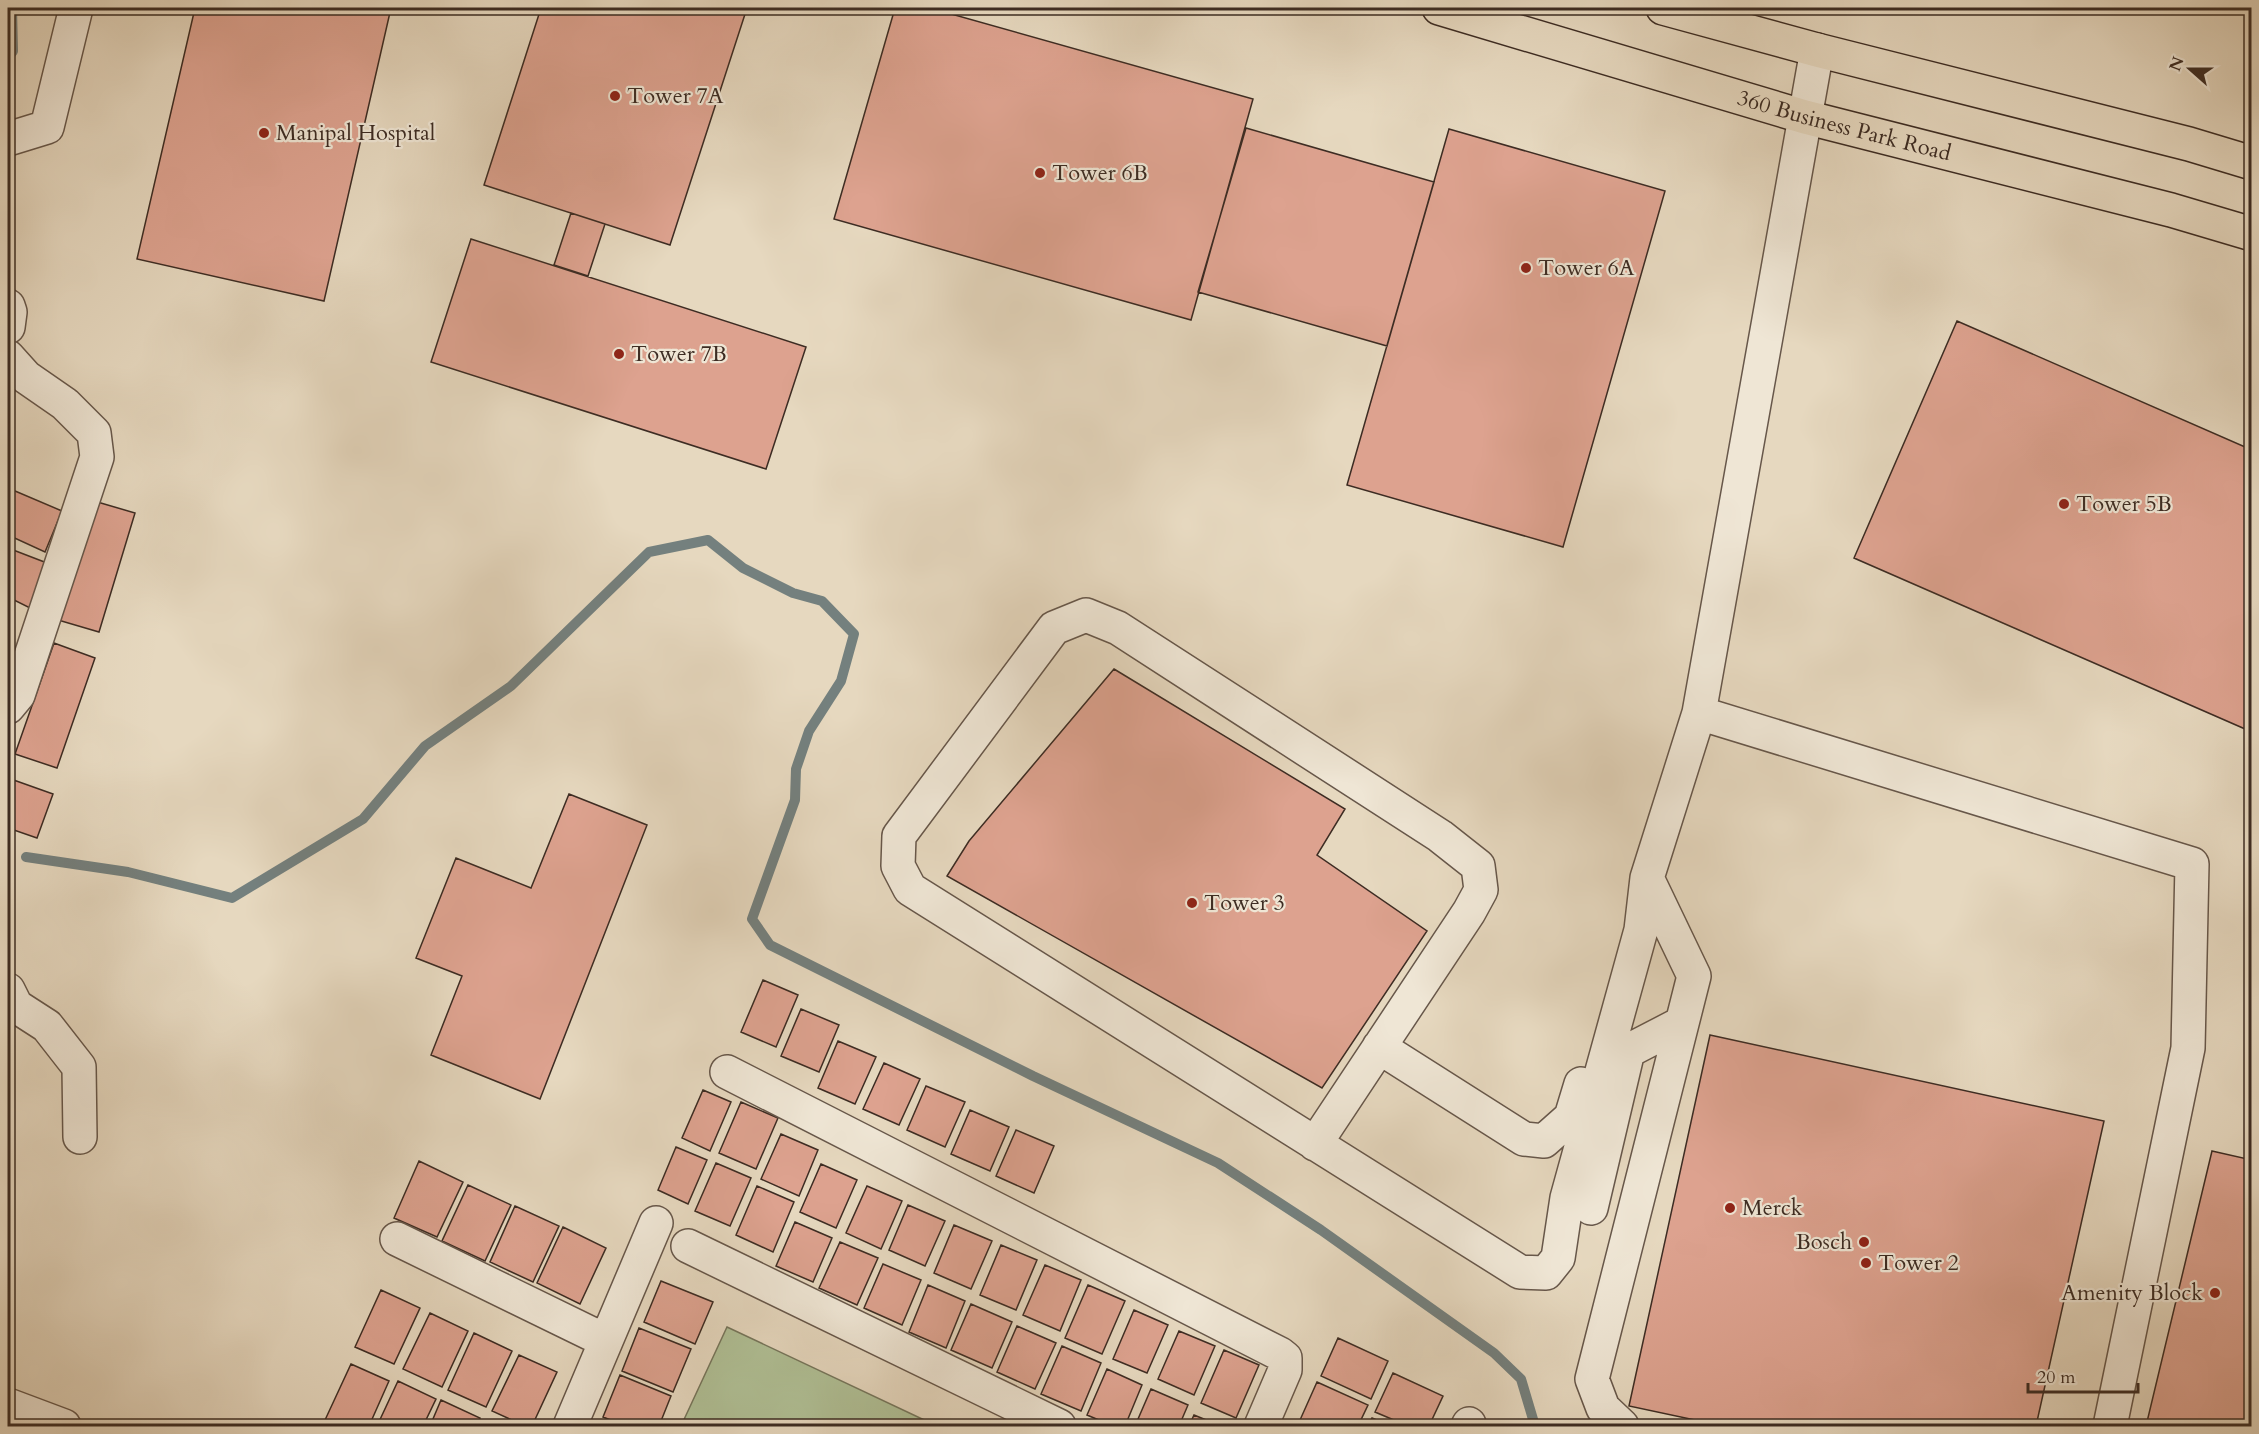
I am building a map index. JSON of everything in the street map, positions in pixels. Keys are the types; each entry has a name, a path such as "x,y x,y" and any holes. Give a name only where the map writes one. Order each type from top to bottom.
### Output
{"main road":[{"name":"360 Business Park Road","path":"1439,8 1805,117 2171,210 2252,234"},
{"path":"1663,8 1817,50 2189,144 2252,163"}],"street":[{"path":"8,139 47,127 76,8"},
{"path":"1315,1143 1469,912 1481,890 1478,866 1440,836 1118,628 1086,615 1054,628 899,836 898,866 910,889 1520,1272 1546,1273 1558,1258 1568,1198 1641,930 1647,878 1699,712 1817,50"},
{"path":"8,306 10,312 8,327"},
{"path":"8,357 26,377 65,404 94,433 97,457 18,695 8,707"},
{"path":"1699,712 2192,864 2188,1048 2110,1426"},
{"path":"1622,1426 1603,1408 1592,1379 1694,976 1647,878"},
{"path":"1380,1047 1524,1139 1544,1141 1571,1117 1620,946 1641,930"},
{"path":"8,990 16,1006 47,1026 80,1067 80,1137"},
{"path":"1592,1208 1628,1051 1682,1023"},
{"path":"728,1072 1280,1354 1285,1358 1285,1370 1261,1426"},
{"path":"570,1426 604,1340 656,1222"},
{"path":"397,1239 604,1340"},
{"path":"688,1246 1059,1426"},
{"path":"8,1405 64,1426"}],"green space":[{"path":"727,1327 937,1426 681,1426"}],"building":[{"name":"Manipal Hospital","path":"195,8 391,8 324,301 137,259"},
{"name":"Tower 7A","path":"541,8 747,8 670,245 484,185"},
{"name":"Tower 6B","path":"895,8 930,8 1253,99 1191,320 834,219"},
{"path":"1246,128 1434,182 1387,346 1198,292"},
{"name":"Tower 6A","path":"1449,129 1665,191 1563,547 1347,485"},
{"path":"571,213 605,224 588,276 554,265"},
{"name":"Tower 7B","path":"471,239 806,347 766,469 431,362"},
{"name":"Tower 5B","path":"1957,321 2252,450 2252,732 1854,558"},
{"path":"8,488 62,511 45,552 8,535"},
{"path":"94,501 135,513 99,632 58,620"},
{"path":"8,548 47,563 30,608 8,597"},
{"path":"54,643 95,658 57,768 15,754"},
{"name":"Tower 3","path":"1114,669 1345,809 1317,855 1427,931 1322,1088 947,876 969,841"},
{"path":"8,778 53,794 37,838 8,828"},
{"path":"569,794 647,825 540,1099 431,1055 462,976 416,958 456,858 531,888"},
{"path":"763,980 798,995 776,1047 741,1032"},
{"path":"801,1009 839,1025 819,1072 781,1056"},
{"name":"Tower 2","path":"1710,1035 2104,1121 2036,1426 1723,1426 1629,1406"},
{"path":"838,1041 876,1057 855,1104 818,1088"},
{"path":"884,1063 920,1079 899,1125 863,1109"},
{"path":"926,1086 965,1102 945,1147 907,1130"},
{"path":"703,1090 731,1102 710,1151 682,1138"},
{"path":"741,1102 778,1118 756,1169 719,1153"},
{"path":"970,1110 1009,1127 990,1171 951,1154"},
{"path":"1016,1130 1054,1146 1034,1193 996,1176"},
{"path":"781,1134 818,1150 799,1196 761,1179"},
{"path":"676,1147 707,1160 688,1204 658,1190"},
{"name":"Amenity Block","path":"2212,1151 2252,1160 2252,1426 2146,1426"},
{"path":"419,1161 463,1182 437,1237 394,1218"},
{"path":"716,1163 751,1178 730,1226 695,1211"},
{"path":"821,1164 857,1180 836,1228 800,1212"},
{"path":"468,1185 511,1205 485,1261 442,1241"},
{"path":"757,1186 794,1202 773,1252 736,1235"},
{"path":"867,1186 902,1201 881,1249 846,1233"},
{"path":"908,1205 945,1221 925,1266 889,1250"},
{"path":"515,1206 559,1226 533,1282 490,1262"},
{"path":"795,1222 832,1238 813,1282 776,1266"},
{"path":"954,1225 992,1241 971,1289 934,1273"},
{"path":"563,1227 606,1248 580,1304 537,1283"},
{"path":"840,1242 878,1258 857,1305 819,1288"},
{"path":"1001,1245 1037,1260 1016,1310 980,1295"},
{"path":"883,1264 921,1280 902,1325 864,1308"},
{"path":"1045,1265 1081,1280 1060,1331 1023,1315"},
{"path":"661,1281 713,1302 695,1344 644,1322"},
{"path":"928,1285 965,1301 946,1348 909,1332"},
{"path":"1088,1285 1125,1301 1102,1354 1065,1338"},
{"path":"381,1290 420,1308 394,1364 355,1347"},
{"path":"971,1304 1012,1322 992,1368 951,1350"},
{"path":"1134,1310 1168,1325 1147,1373 1113,1359"},
{"path":"430,1313 468,1331 442,1387 403,1369"},
{"path":"1017,1326 1056,1343 1035,1389 997,1372"},
{"path":"639,1328 691,1349 673,1392 622,1371"},
{"path":"1179,1331 1215,1346 1194,1395 1158,1379"},
{"path":"474,1333 512,1351 486,1407 448,1390"},
{"path":"1338,1338 1388,1361 1371,1399 1321,1376"},
{"path":"1062,1346 1101,1363 1081,1411 1041,1394"},
{"path":"1224,1350 1259,1365 1236,1418 1201,1403"},
{"path":"519,1355 557,1372 532,1426 525,1426 492,1411"},
{"path":"351,1364 389,1381 369,1426 339,1426 325,1420"},
{"path":"1107,1369 1142,1385 1125,1426 1113,1426 1087,1415"},
{"path":"1393,1373 1443,1396 1429,1426 1408,1426 1375,1412"},
{"path":"620,1375 671,1396 659,1426 626,1426 603,1417"},
{"path":"398,1381 436,1399 423,1426 377,1426"},
{"path":"1317,1382 1368,1405 1358,1426 1314,1426 1300,1420"},
{"path":"1151,1389 1188,1405 1179,1426 1135,1426"},
{"path":"441,1400 480,1418 476,1426 430,1426"},
{"path":"1194,1415 1221,1426 1189,1426"},
{"path":"1372,1418 1391,1426 1368,1426"},
{"path":"486,1420 500,1426 483,1426"}],"waterway":[{"path":"8,58 13,51 12,8"},
{"path":"26,857 128,872 232,898 363,819 425,746 511,686 649,552 708,540 743,568 793,593 822,601 854,634 841,681 809,731 796,769 795,800 752,919 770,945 1033,1076 1218,1163 1321,1230 1494,1353 1521,1379 1535,1426"}],"place":[{"name":"Tower 7A","path":"615,96"},
{"name":"Manipal Hospital","path":"264,133"},
{"name":"Tower 6B","path":"1040,173"},
{"name":"Tower 6A","path":"1526,268"},
{"name":"Tower 7B","path":"619,354"},
{"name":"Tower 5B","path":"2064,504"},
{"name":"Tower 3","path":"1192,903"},
{"name":"Merck","path":"1730,1208"},
{"name":"Bosch","path":"1864,1242"},
{"name":"Tower 2","path":"1866,1263"},
{"name":"Amenity Block","path":"2215,1293"}]}
